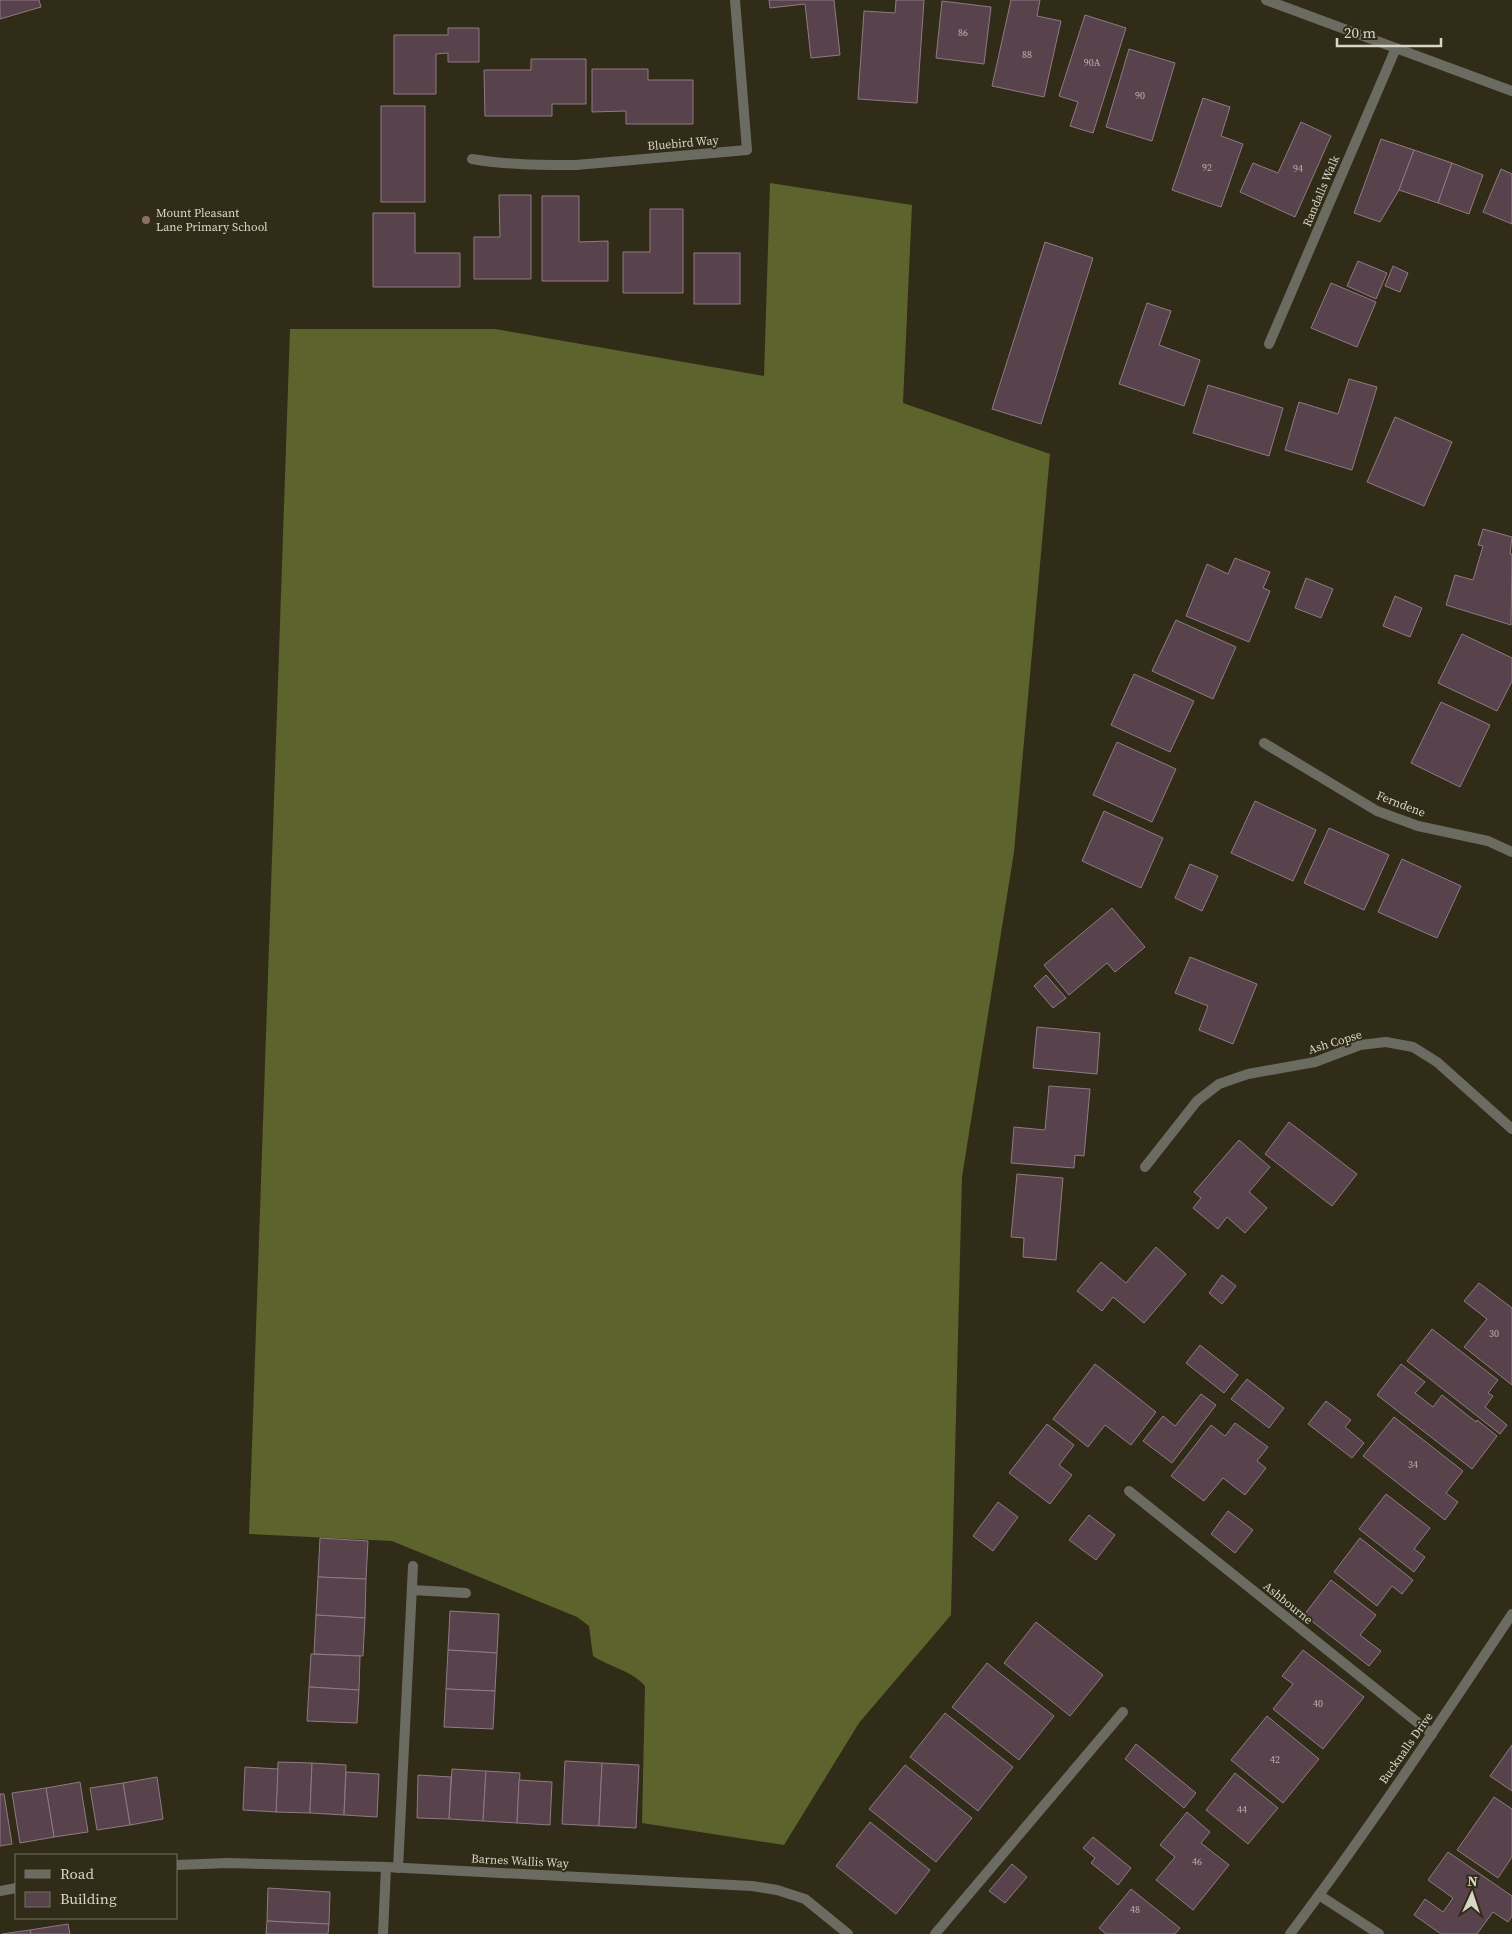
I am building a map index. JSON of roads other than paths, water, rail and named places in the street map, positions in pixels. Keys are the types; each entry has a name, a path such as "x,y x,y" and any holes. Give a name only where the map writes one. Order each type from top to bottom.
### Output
{"street":[{"name":"Bluebird Way","path":"472,159 532,165 576,165 747,150 735,0"},
{"path":"1266,0 1512,91"},
{"name":"Randalls Walk","path":"1269,344 1396,48"},
{"name":"Ferndene","path":"1264,743 1377,811 1418,826 1488,841 1512,852"},
{"name":"Ash Copse","path":"1145,1167 1197,1101 1219,1084 1248,1074 1315,1062 1360,1045 1386,1042 1414,1047 1437,1062 1512,1129"},
{"name":"Ashbourne","path":"1129,1491 1432,1734"},
{"path":"398,1868 412,1566"},
{"path":"412,1590 466,1593"},
{"name":"Bucknalls Drive","path":"1290,1934 1319,1896 1432,1734 1512,1614"},
{"path":"935,1934 1123,1712"},
{"name":"Barnes Wallis Way","path":"178,1865 228,1862 386,1867 724,1884 769,1888 805,1898 848,1934"},
{"path":"383,1934 386,1867"},
{"path":"0,1891 15,1888"},
{"path":"1319,1896 1379,1934"}],"place":[{"name":"Mount Pleasant Lane Primary School","path":"146,220"}]}
